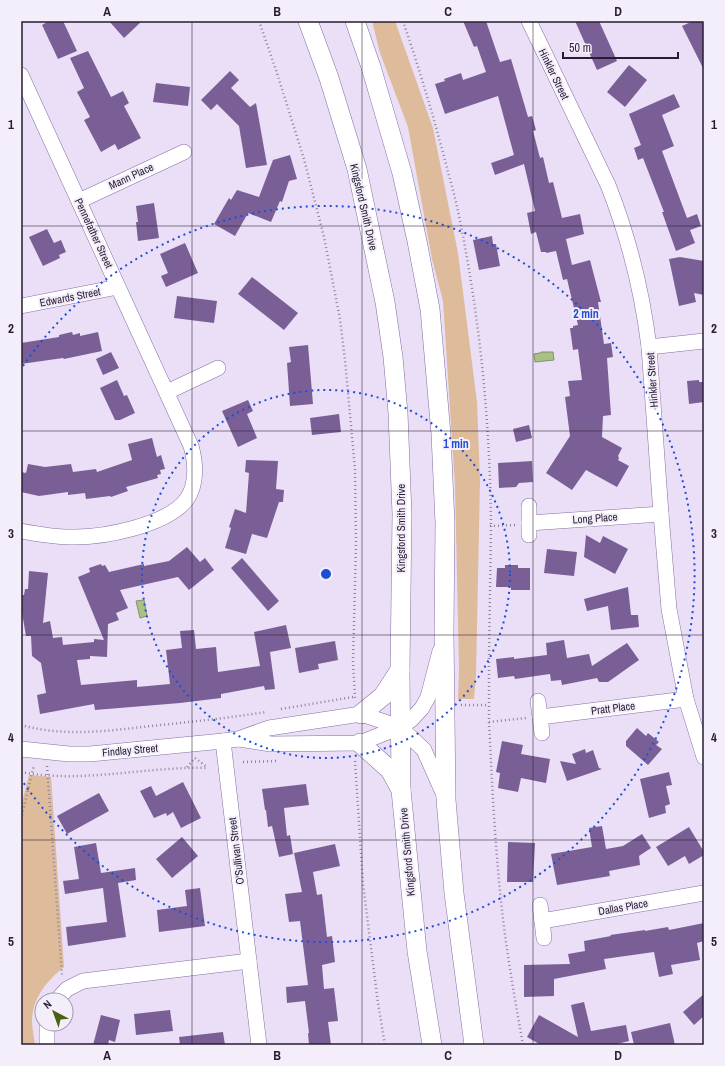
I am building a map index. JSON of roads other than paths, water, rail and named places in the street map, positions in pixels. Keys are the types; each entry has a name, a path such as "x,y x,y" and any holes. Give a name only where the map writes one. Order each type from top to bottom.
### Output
{"main road":[{"name":"Kingsford Smith Drive","path":"308,21 329,78 357,169 385,302 398,413 402,514 400,670 401,790 417,952 432,1045"},
{"path":"355,21 371,67 402,173 430,309 441,434 445,522 444,632 446,800 455,901 474,1045"},
{"path":"360,714 382,696 400,670"},
{"path":"358,750 390,770 401,790"}],"street":[{"name":"Hinkler Street","path":"529,21 608,185 635,266 650,347 669,609 686,699 704,757"},
{"name":"Pennefather Street","path":"21,75 191,446 194,456 195,475 190,493 186,500 174,512 144,525 108,534 70,537 21,531"},
{"name":"Mann Place","path":"79,201 184,152"},
{"name":"Edwards Street","path":"21,306 118,287"},
{"path":"650,347 704,341"},
{"path":"166,392 218,368"},
{"name":"Long Place","path":"529,506 529,529 661,514"},
{"name":"Findlay Street","path":"238,739 271,744 358,750 411,720 422,708 428,697 444,632"},
{"name":"Pratt Place","path":"540,717 686,699"},
{"path":"538,701 542,733"},
{"name":"Findlay Street","path":"21,749 69,754 90,754 223,741 238,739 269,728 360,714 400,727 424,750 446,800"},
{"name":"O'Sullivan Street","path":"223,741 259,1045"},
{"name":"Dallas Place","path":"542,921 704,893"},
{"path":"540,905 544,938"},
{"path":"66,992 83,981 249,961"},
{"path":"47,1032 47,1045"}]}
